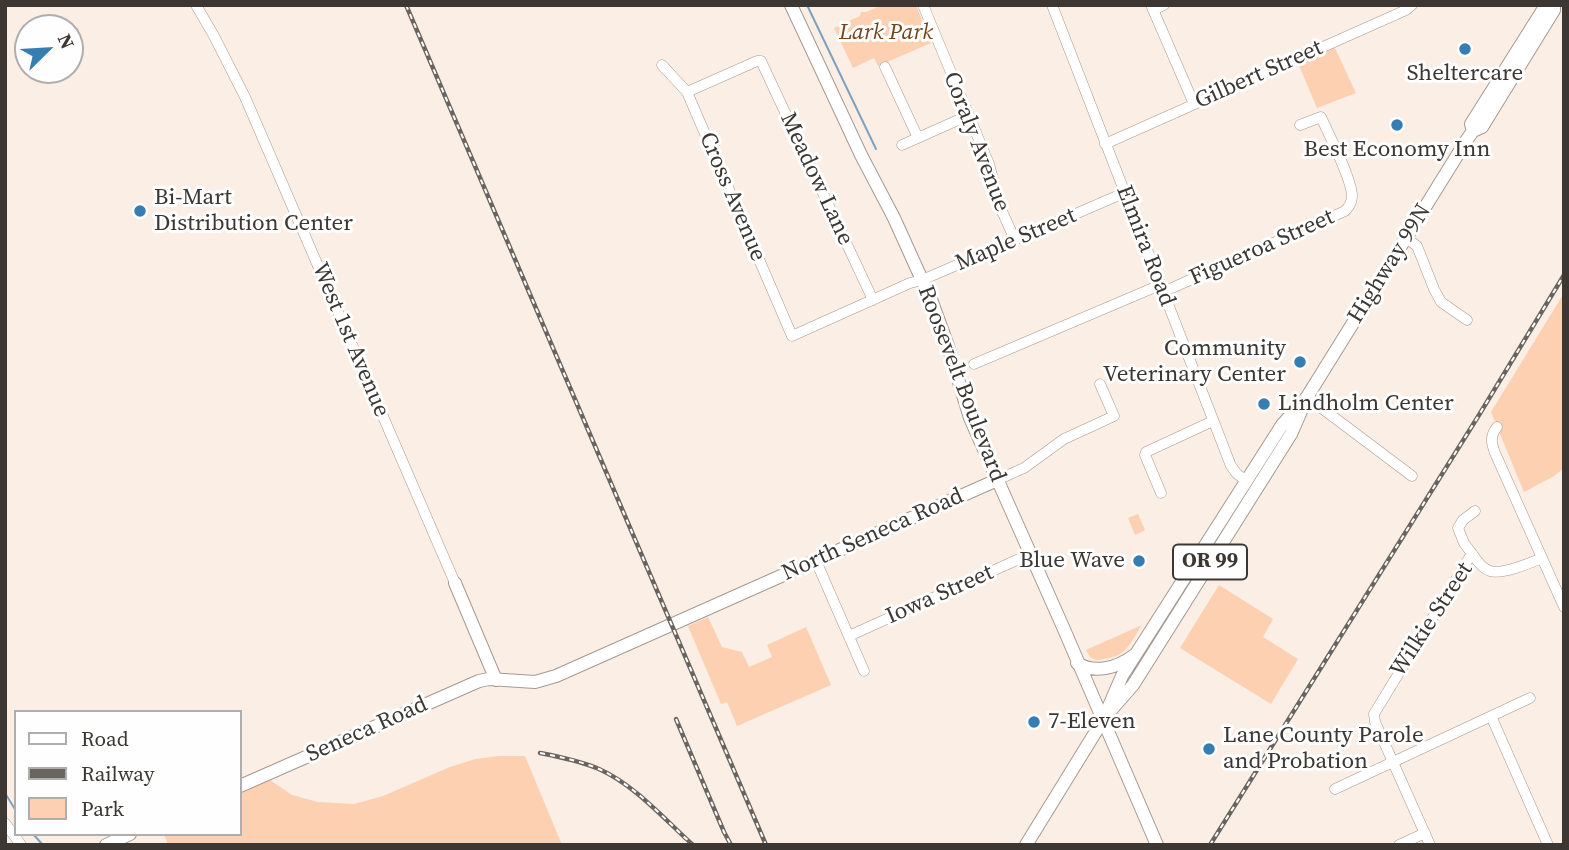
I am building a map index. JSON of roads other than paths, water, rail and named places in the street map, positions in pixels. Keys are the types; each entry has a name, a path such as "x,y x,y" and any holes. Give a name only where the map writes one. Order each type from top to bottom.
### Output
{"main road":[{"name":"Roosevelt Boulevard","path":"791,5 922,280 944,334 964,402 1157,845"},
{"name":"Highway 99N","path":"1473,131 1471,124 1546,5"},
{"name":"Highway 99N","path":"1102,720 1133,685 1292,434 1307,397 1473,131 1482,127 1554,10 1554,5"},
{"name":"Highway 99N","path":"1026,845 1102,720 1122,676 1282,425 1307,397"},
{"name":"North Seneca Road","path":"496,680 547,680 997,480"},
{"name":"West 1st Avenue","path":"455,583 496,680"},
{"path":"1077,663 1092,669 1115,666 1139,652"},
{"name":"Seneca Road","path":"242,785 479,681 496,680"},
{"path":"106,845 126,836"}],"street":[{"name":"West 1st Avenue","path":"196,5 245,97 455,583"},
{"name":"Coraly Avenue","path":"923,5 989,164 1001,209 1015,240"},
{"name":"Elmira Road","path":"1052,5 1231,466 1247,481"},
{"path":"1164,5 1152,8 1194,104"},
{"name":"Gilbert Street","path":"1105,144 1412,5"},
{"name":"Meadow Lane","path":"687,92 757,61 762,63 873,300"},
{"name":"Cross Avenue","path":"662,65 687,92 792,336"},
{"path":"885,67 918,138"},
{"path":"902,145 967,116"},
{"name":"Figueroa Street","path":"974,365 1345,211 1352,197 1351,189 1321,117 1300,125"},
{"name":"Maple Street","path":"792,336 1124,193"},
{"path":"1406,238 1417,246 1441,302 1467,320"},
{"name":"North Seneca Road","path":"997,480 1024,468 1064,439 1114,416 1100,384"},
{"path":"1307,397 1412,476"},
{"path":"1161,493 1146,452 1213,421"},
{"path":"1497,427 1491,439 1495,453 1564,607"},
{"path":"1473,555 1458,528 1463,520 1475,511"},
{"name":"Iowa Street","path":"849,636 1030,554"},
{"name":"Wilkie Street","path":"1394,761 1375,722 1374,714 1466,561 1473,555 1492,572 1511,569 1542,558"},
{"path":"816,561 864,671"},
{"path":"1335,789 1530,698"},
{"path":"1491,716 1548,845"},
{"path":"1394,761 1430,845"},
{"path":"1399,845 1425,833"}],"waterway":[{"path":"807,5 876,149"},
{"path":"5,793 14,808"},
{"path":"35,836 43,845"}],"railway":[{"path":"406,5 766,845"},
{"path":"1210,845 1564,275"},
{"path":"676,719 731,845"},
{"path":"540,753 585,764 612,776 649,803 693,845"}],"place":[{"name":"Sheltercare","path":"1465,49"},
{"name":"Best Economy Inn","path":"1397,125"},
{"name":"Bi-Mart Distribution Center","path":"140,211"},
{"name":"Community Veterinary Center","path":"1300,362"},
{"name":"Lindholm Center","path":"1264,404"},
{"name":"Blue Wave","path":"1139,561"},
{"name":"7-Eleven","path":"1034,722"},
{"name":"Lane County Parole and Probation","path":"1209,749"}],"park label":[{"name":"Lark Park","path":"886,33"}]}
